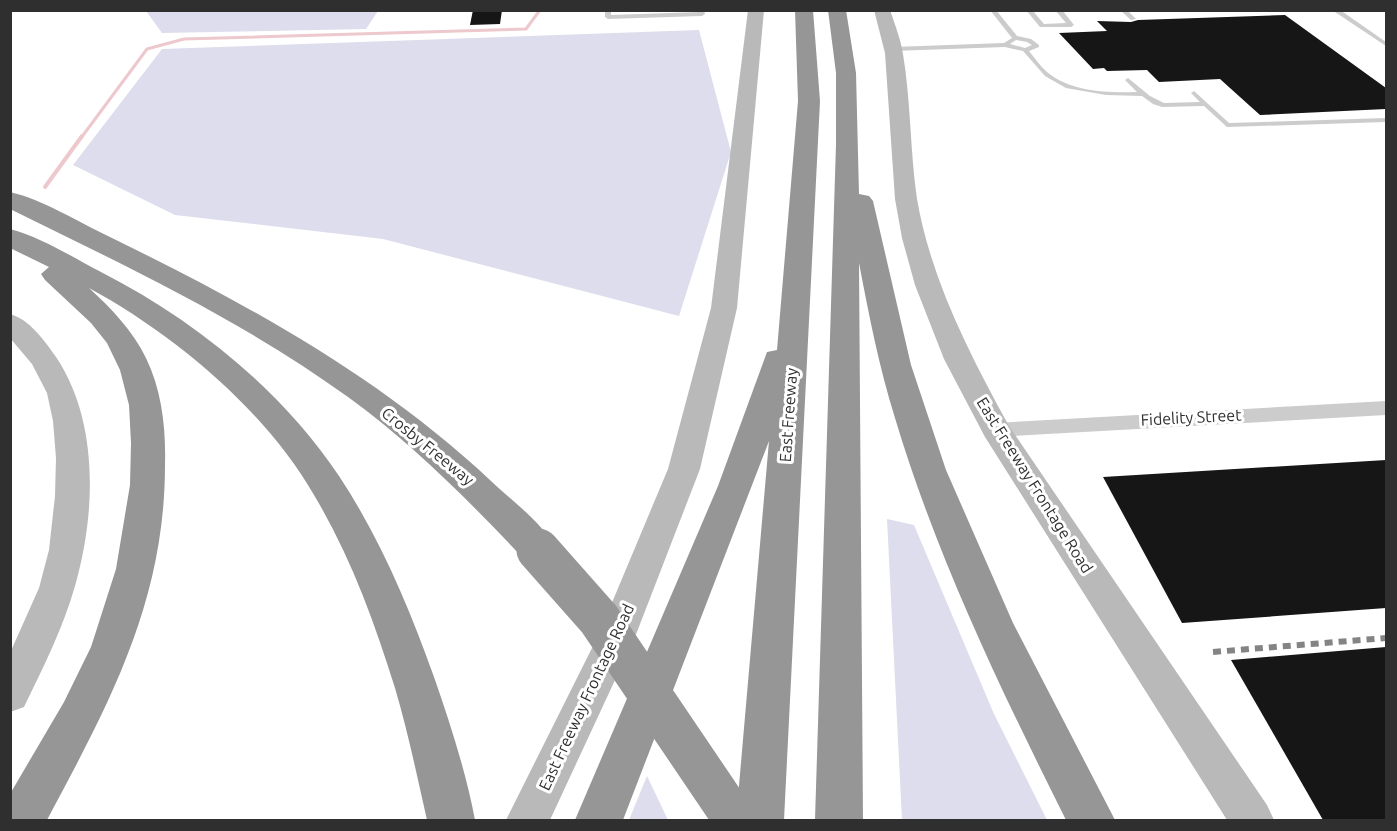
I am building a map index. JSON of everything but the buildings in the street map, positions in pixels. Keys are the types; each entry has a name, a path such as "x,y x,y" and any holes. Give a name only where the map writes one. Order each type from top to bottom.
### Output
{"highway":[{"name":"East Freeway","path":"760,820 810,83 804,10"},
{"path":"839,14 846,74 847,144 839,820"},
{"path":"847,144 911,418 950,523 990,617 1052,746 1091,820"},
{"name":"Crosby Freeway","path":"10,199 220,304 334,371 433,447 478,486 599,619 735,820"},
{"path":"10,238 162,320 225,372 282,429 326,484 357,539 404,648 433,739 451,820"},
{"path":"10,238 65,281 116,335 136,370 146,415 150,461 143,525 116,630 99,680 22,820"},
{"path":"599,820 698,582 766,403 789,316 800,243"},
{"path":"840,732 849,820"}],"main road":[{"name":"East Freeway Frontage Road","path":"528,820 616,637 684,469 724,308 756,10"},
{"name":"East Freeway Frontage Road","path":"882,10 893,49 906,199 914,238 928,285 958,359 996,430 1252,820"},
{"path":"10,322 44,358 65,404 72,461 66,551 47,613 10,695"}],"street":[{"name":"Fidelity Street","path":"996,430 1386,408"}],"lane":[{"path":"608,10 608,17 702,14 701,10"},
{"path":"893,49 1005,45 1025,50 1035,48 1036,43 1015,38 993,10"},
{"path":"1029,10 1042,26 1071,25 1058,10"},
{"path":"1123,10 1133,19"},
{"path":"1335,10 1386,44"},
{"path":"1005,45 1015,38"},
{"path":"1025,50 1044,72 1054,79 1101,94 1142,94"},
{"path":"1128,80 1158,105 1205,104"},
{"path":"1194,93 1227,125 1386,120"}],"shaded area":[{"path":"146,11 378,11 366,29 162,33"},
{"path":"699,30 731,152 679,316 383,239 175,215 73,165 162,49"},
{"path":"887,519 914,525 994,714 1047,820 902,820"},
{"path":"647,776 668,820 629,820"}],"waterway":[{"path":"81,138 147,49 184,39 526,29 540,10"},
{"path":"45,187 82,136"}],"railway":[{"path":"1213,652 1386,638"}]}
